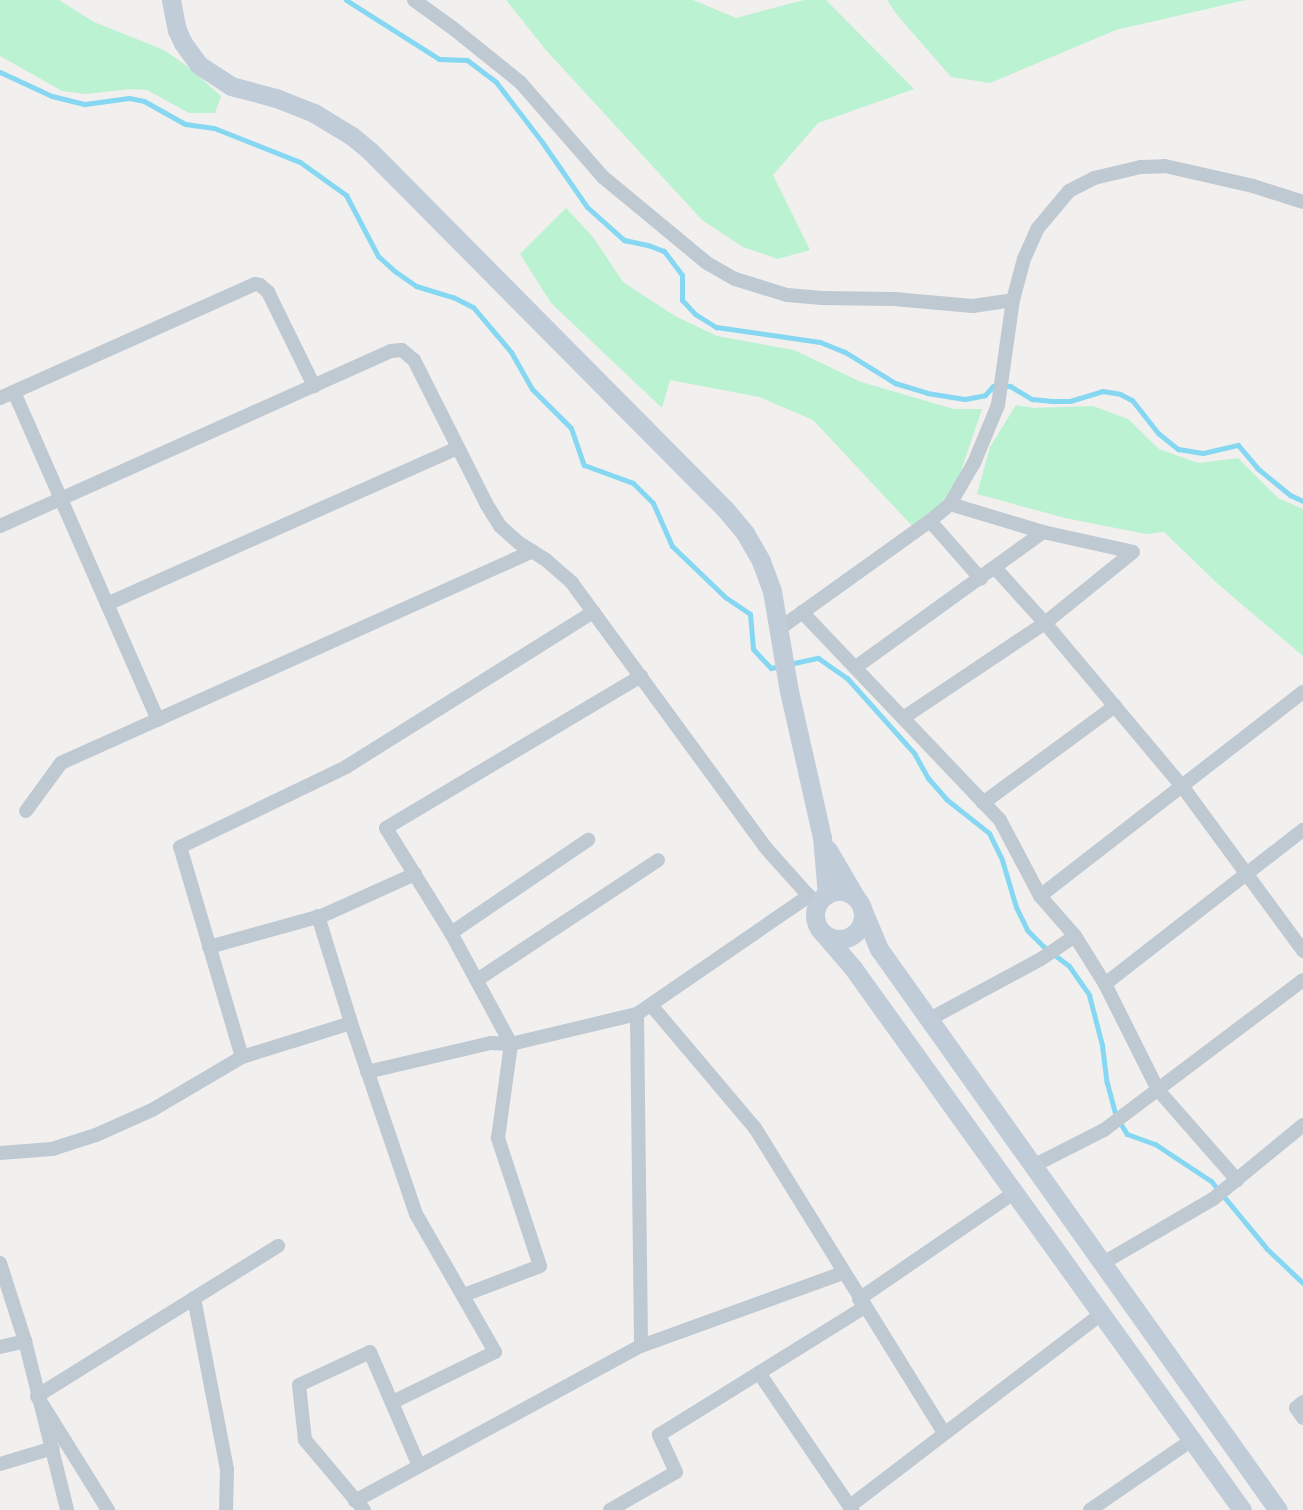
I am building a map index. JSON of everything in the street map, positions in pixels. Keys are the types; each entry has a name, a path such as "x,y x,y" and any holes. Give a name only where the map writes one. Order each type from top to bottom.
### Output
{"main road":[{"path":"171,0 177,30 183,43 199,64 231,86 276,98 314,113 352,136 725,509 745,533 761,561 772,591 785,673 822,837 859,904 879,949 1278,1510"},
{"path":"822,837 816,920 823,932 853,968 1239,1506 1261,1485"},
{"path":"818,898 842,892 859,904 861,925 851,936 836,939 823,932"}],"street":[{"path":"414,0 454,28 520,82 603,177 707,263 735,279 787,295 822,298 894,299 973,306 1013,300"},
{"path":"780,636 802,612 930,522 950,504 974,463 998,405 1013,300 1024,259 1038,228 1069,191 1094,178 1141,167 1165,166 1252,186 1303,202"},
{"path":"0,398 255,284 260,284 268,292 314,386"},
{"path":"0,526 392,351 402,350 414,360 500,526 519,543 560,571 641,676 765,847 818,898 638,1014 511,1044 491,1043 368,1072"},
{"path":"14,392 158,720"},
{"path":"107,604 458,448"},
{"path":"903,718 1045,623 1133,552 1043,532 950,504"},
{"path":"930,522 981,579"},
{"path":"856,667 996,569 1043,532"},
{"path":"26,811 61,763 533,551"},
{"path":"996,569 1045,623 1182,786 1303,951"},
{"path":"242,1056 180,847 346,767 593,612"},
{"path":"802,612 1000,820 1040,896 1075,936 1105,984 1158,1090 1232,1184"},
{"path":"464,1295 540,1266 498,1138 511,1044 451,933 386,828 641,676"},
{"path":"1040,896 1303,692"},
{"path":"983,803 1115,706"},
{"path":"1105,984 1247,876 1303,830"},
{"path":"451,933 588,840"},
{"path":"477,980 658,860"},
{"path":"209,947 318,916 414,874"},
{"path":"318,916 351,1023 416,1214 495,1352 393,1402"},
{"path":"928,1020 1041,959 1075,936"},
{"path":"1033,1166 1128,1114 1303,980"},
{"path":"651,1005 755,1128 944,1433"},
{"path":"638,1014 641,1346"},
{"path":"0,1153 52,1149 96,1135 152,1110 242,1056 351,1023"},
{"path":"1103,1263 1213,1199 1303,1125"},
{"path":"610,1510 676,1472 659,1435 759,1373 862,1303 1015,1192"},
{"path":"37,1396 278,1246"},
{"path":"0,1264 25,1341 37,1396 53,1448 67,1510"},
{"path":"419,1466 370,1352 299,1386 305,1440 359,1506 419,1466 641,1346 843,1272"},
{"path":"194,1298 227,1469 226,1510"},
{"path":"759,1373 851,1508 944,1433 1102,1313"},
{"path":"0,1347 25,1341"},
{"path":"37,1396 108,1510"},
{"path":"1303,1402 1296,1408 1303,1418"},
{"path":"1090,1510 1192,1440"},
{"path":"0,1464 53,1448"}],"green space":[{"path":"0,0 59,0 94,22 164,50 187,66 221,96 215,113 189,113 147,90 131,89 86,94 62,91 0,56"},
{"path":"506,0 693,0 736,18 804,0 826,0 914,89 818,123 773,175 810,250 778,259 743,247 702,220 545,49"},
{"path":"887,0 1246,0 1116,30 990,83 951,77 897,15"},
{"path":"566,208 593,237 623,282 675,316 717,336 794,350 861,382 954,409 982,409 958,480 935,512 915,529 813,420 759,397 670,380 662,408 551,303 520,254"},
{"path":"1016,405 1034,408 1093,406 1128,419 1159,449 1198,463 1238,458 1278,498 1303,509 1303,656 1219,585 1164,532 1146,534 1065,518 977,494 990,447"}],"waterway":[{"path":"346,0 439,59 467,60 496,82 542,142 587,207 624,240 648,245 664,251 682,275 682,300 695,314 716,327 820,342 845,352 895,383 927,393 965,399 985,395 993,386 1010,386 1032,399 1052,401 1070,401 1102,391 1120,394 1132,400 1158,433 1178,449 1203,453 1238,445 1257,468 1290,495 1303,501"},
{"path":"0,72 52,96 85,104 129,98 144,101 185,124 214,128 300,162 346,195 378,256 416,286 453,297 473,307 511,352 532,389 571,428 584,465 633,483 653,503 672,546 725,597 750,614 753,649 771,668 780,666"},
{"path":"789,664 818,658 847,678 914,753 928,778 946,799 989,833 1002,860 1016,907 1027,930 1044,947 1069,966 1089,995 1102,1045 1107,1083 1116,1116 1127,1134 1155,1144 1211,1181 1267,1249 1303,1283"}]}
